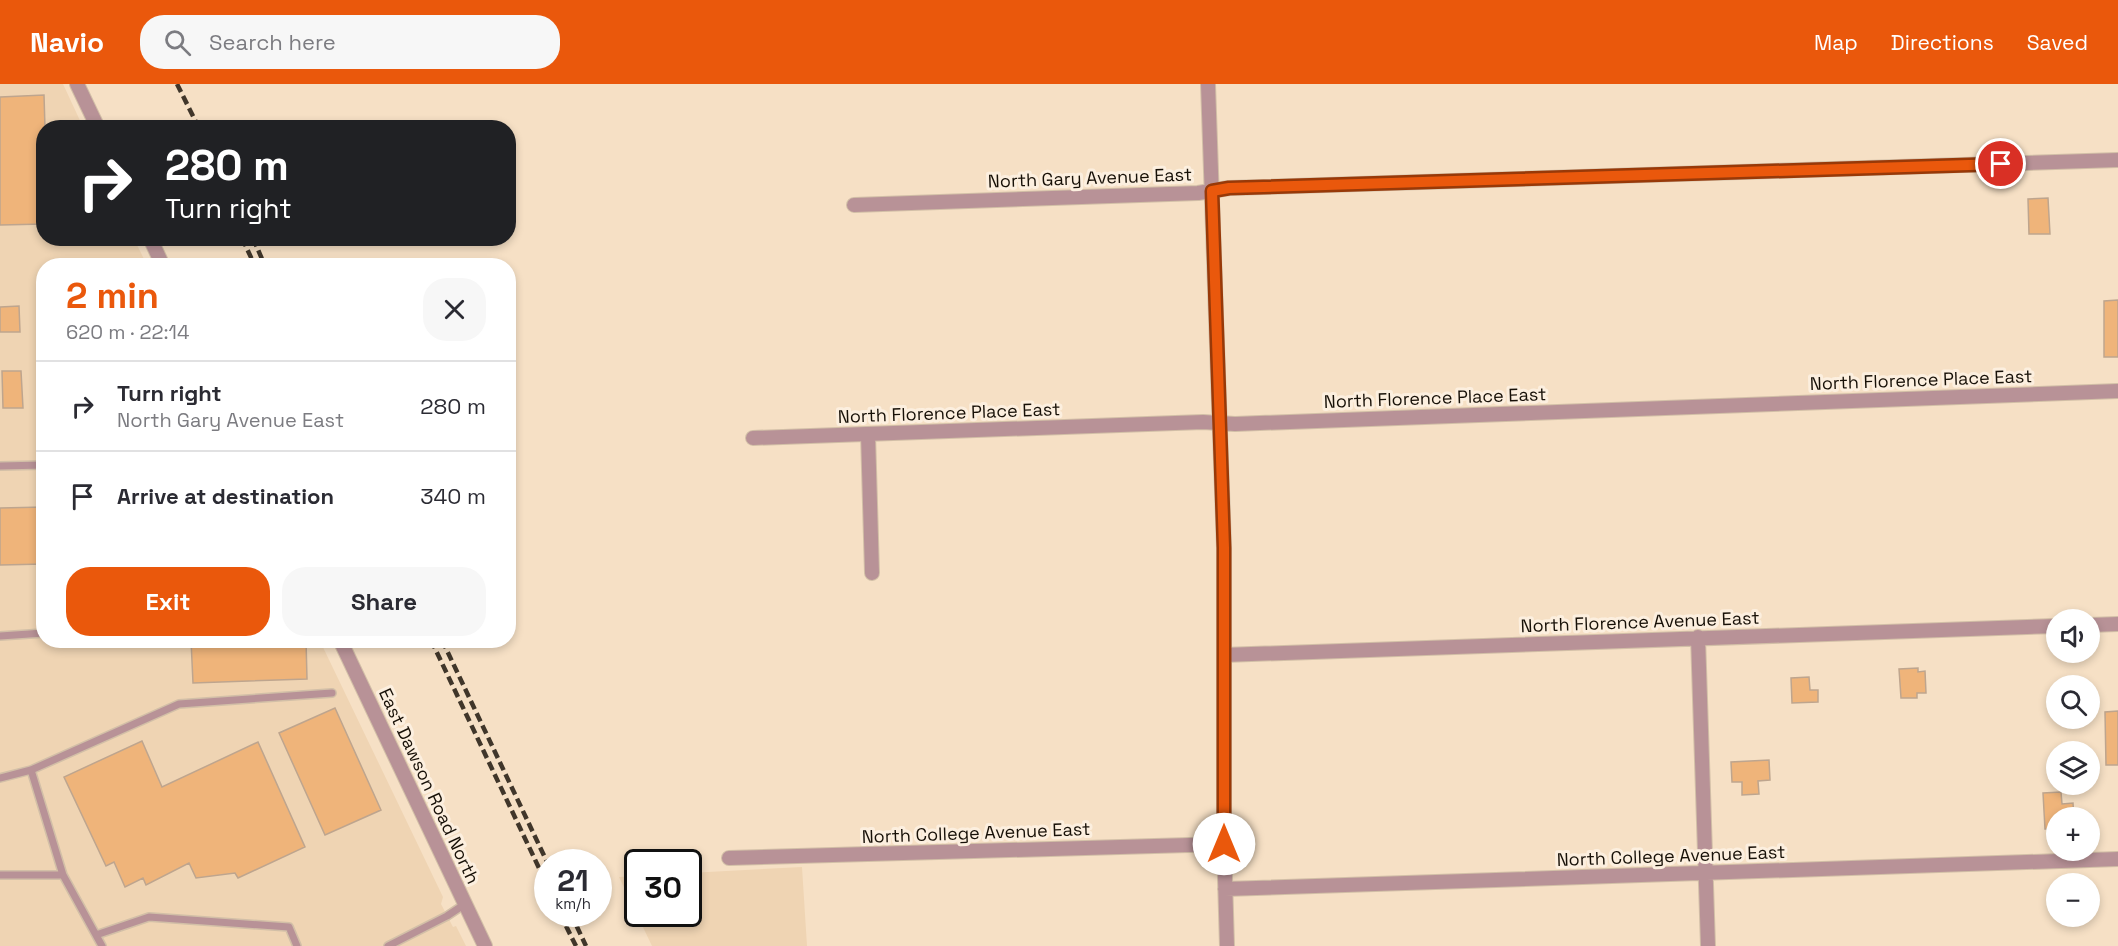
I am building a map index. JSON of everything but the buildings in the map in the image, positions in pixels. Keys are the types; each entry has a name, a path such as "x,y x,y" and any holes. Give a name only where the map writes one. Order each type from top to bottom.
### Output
{"street":[{"path":"77,84 94,120"},
{"path":"1208,84 1224,548 1224,844 1227,946"},
{"name":"North Gary Avenue East","path":"854,205 1198,193 1229,188 2118,160"},
{"name":"North Florence Place East","path":"753,438 1235,424 2118,391"},
{"path":"868,434 872,573"},
{"path":"2100,625 2118,624"},
{"name":"North Florence Avenue East","path":"1224,655 2046,626"},
{"path":"1698,637 1708,946"},
{"name":"East Dawson Road North","path":"344,648 484,946"},
{"name":"North College Avenue East","path":"729,858 1224,844"},
{"name":"North College Avenue East","path":"1225,889 2118,859"}],"lane":[{"path":"0,466 36,465"},
{"path":"0,636 36,634"},
{"path":"0,778 32,771 179,704 332,693"},
{"path":"32,771 63,875 102,946"},
{"path":"0,875 63,875"},
{"path":"388,946 447,916 465,904"},
{"path":"96,935 149,917 288,927 297,946"}],"shaded area":[{"path":"0,84 63,84 80,120 36,120 36,246 138,246 144,258 36,258 36,648 323,648 443,897 441,904 466,946 0,946"},
{"path":"802,867 807,946 652,946 643,927 702,927 702,872"},
{"path":"619,877 624,877 624,887"}],"railway":[{"path":"177,84 195,120"},
{"path":"246,246 251,258"},
{"path":"256,246 262,258"},
{"path":"435,648 534,857"},
{"path":"446,648 541,849"},
{"path":"566,927 576,946"},
{"path":"577,927 586,946"}],"route":[{"path":"1224,844 1224,548 1212,191 1229,188 2001,164"}]}
